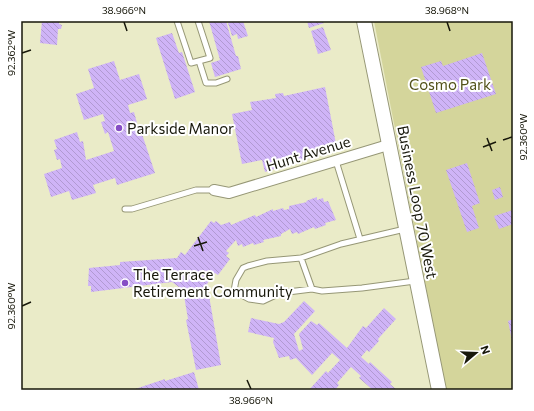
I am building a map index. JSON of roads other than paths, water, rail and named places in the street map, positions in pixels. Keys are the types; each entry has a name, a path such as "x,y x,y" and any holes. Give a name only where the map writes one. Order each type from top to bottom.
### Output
{"main road":[{"name":"Business Loop 70 West","path":"364,21 439,390"}],"street":[{"name":"Hunt Avenue","path":"214,190 229,193 388,145"}],"lane":[{"path":"177,21 191,63 210,58 198,21"},
{"path":"199,61 206,83 216,83 227,79"},
{"path":"336,160 360,239"},
{"path":"125,209 132,209 196,190 214,190"},
{"path":"406,228 360,239 301,258 267,261 248,266 243,268 236,280 234,291 249,299 263,300 280,293 312,289 322,291 416,280"},
{"path":"301,258 312,289"}],"place":[{"name":"Parkside Manor","path":"119,128"},
{"name":"The Terrace Retirement Community","path":"125,283"}],"park label":[{"name":"Cosmo Park","path":"450,84"}]}
